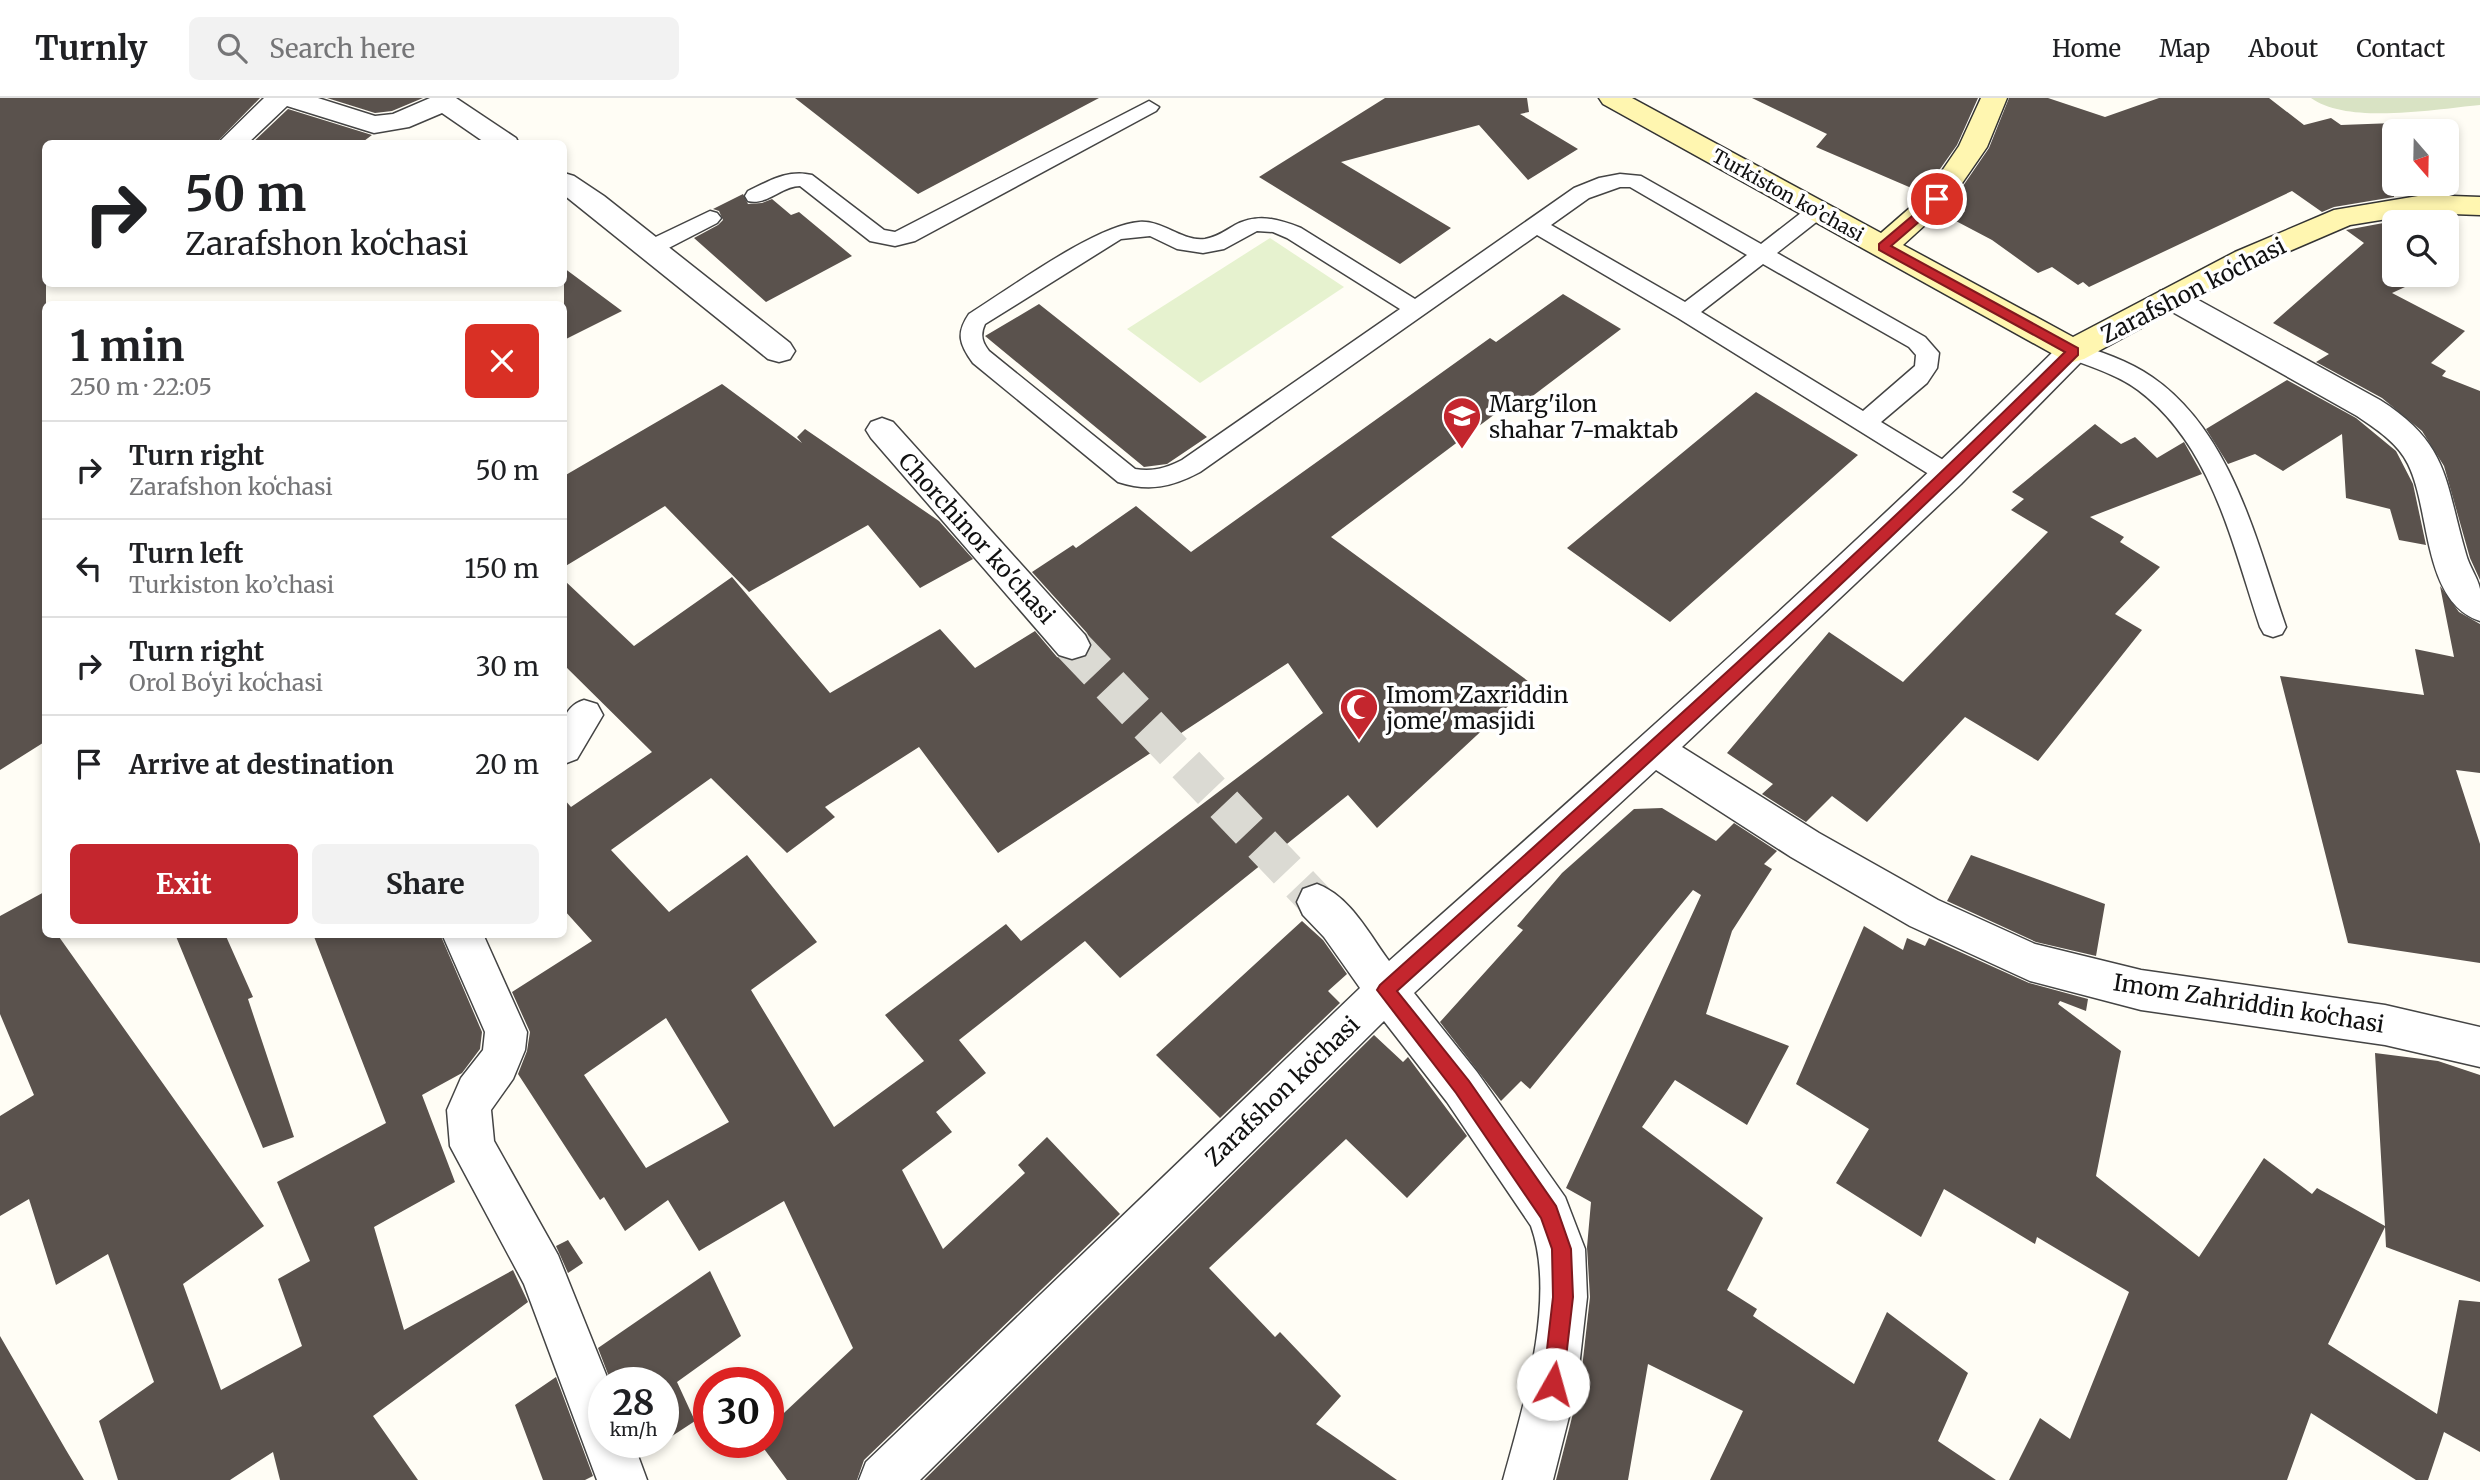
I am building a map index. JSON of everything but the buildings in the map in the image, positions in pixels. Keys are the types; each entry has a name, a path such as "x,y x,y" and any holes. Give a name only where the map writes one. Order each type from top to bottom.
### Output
{"main road":[{"name":"Turkiston ko’chasi","path":"1612,98 2073,351"},
{"path":"1883,247 1937,199 1973,147 1994,98"},
{"name":"Zarafshon koʻchasi","path":"2073,351 2245,259 2344,217 2424,204 2480,206"}],"street":[{"path":"234,140 280,98"},
{"path":"291,98 374,125 399,121 447,100 501,140"},
{"path":"567,184 594,202 779,351"},
{"path":"2171,298 2378,414 2411,441 2426,463 2456,578 2467,596 2480,607"},
{"name":"Zarafshon koʻchasi","path":"884,1480 1386,990 1654,749 1949,475 2073,351"},
{"name":"Chorchinor ko'chasi","path":"882,430 1072,645"},
{"path":"567,743 584,715"},
{"name":"Imom Zahriddin koʻchasi","path":"1654,749 1805,845 1912,906 2030,961 2141,990 2385,1025 2480,1047"},
{"path":"1317,902 1338,924 1462,1087 1549,1213 1562,1249 1563,1297 1553,1384 1528,1480"},
{"path":"464,938 506,1032 504,1050 498,1064 476,1093 469,1110 468,1129 472,1146 542,1271 588,1390"},
{"path":"614,1458 622,1480"}],"lane":[{"path":"755,196 789,180 805,180 878,236 895,239 907,236 1149,107"},
{"path":"1415,309 1276,224 1254,224 1209,246 1199,247 1181,244 1157,231 1136,229 1114,234 977,319 970,329 970,337 972,346 981,357 1127,476 1155,481 1171,477 1191,466 1596,184 1624,180 1644,185 1917,342 1928,354 1926,368 1866,422"},
{"path":"1686,313 1817,211"},
{"path":"651,248 710,218"},
{"path":"1536,225 1686,313 1949,475"},
{"path":"2073,351 2144,382 2190,426 2220,480 2273,626"}],"green space":[{"path":"2311,98 2480,98 2480,105 2417,112 2369,113 2327,106"},
{"path":"1270,238 1344,287 1200,383 1127,329"}],"tunnel":[{"path":"1072,645 1317,902"}],"place":[{"name":"Marg'ilon shahar 7-maktab","path":"1462,450"},
{"name":"Imom Zaxriddin jome' masjidi","path":"1359,741"}],"route":[{"path":"1553,1384 1563,1297 1562,1249 1549,1213 1462,1087 1386,990 1654,749 1949,475 2073,351 1883,247 1937,199"}]}
